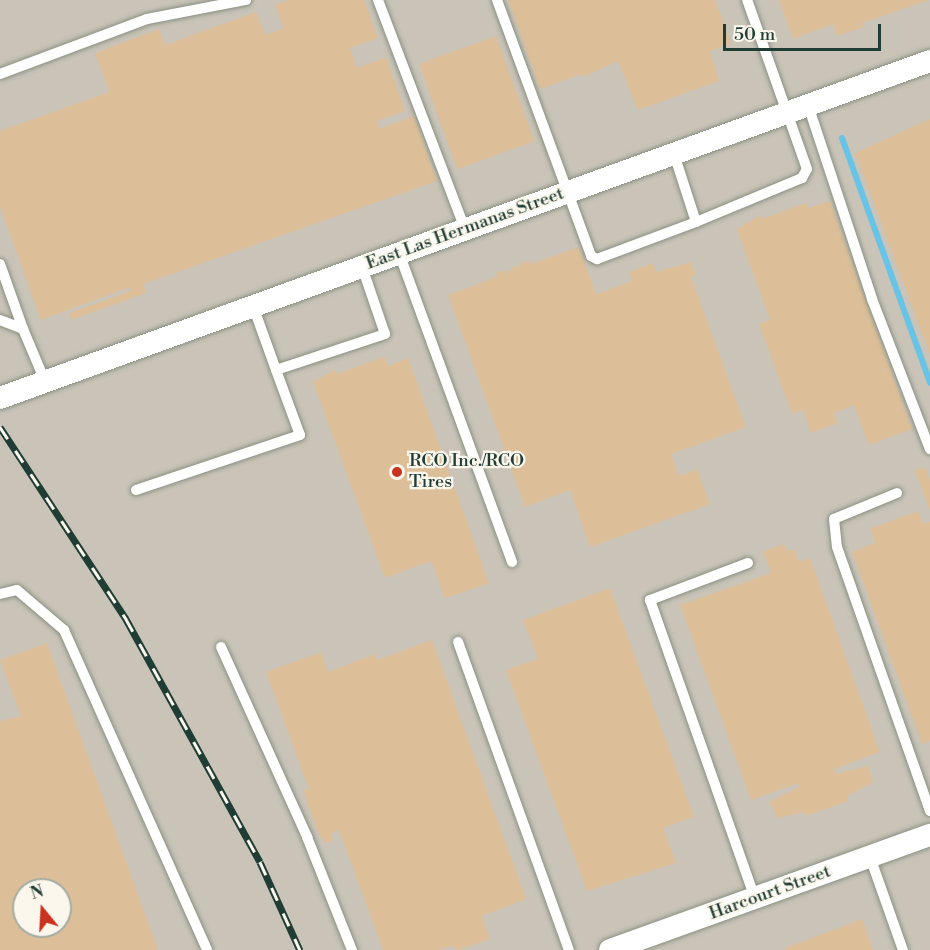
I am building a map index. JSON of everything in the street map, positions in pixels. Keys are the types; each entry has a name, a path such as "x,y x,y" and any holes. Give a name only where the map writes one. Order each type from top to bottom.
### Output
{"street":[{"name":"East Las Hermanas Street","path":"0,398 930,61"},
{"name":"Harcourt Street","path":"610,950 646,944 755,898 930,835"}],"lane":[{"path":"0,74 147,19 246,0"},
{"path":"378,0 465,229"},
{"path":"497,0 565,193 591,256 597,259 696,222 802,178 807,170 799,108"},
{"path":"747,0 799,108 930,449"},
{"path":"674,154 696,222"},
{"path":"399,253 512,562"},
{"path":"0,264 23,329 45,381"},
{"path":"276,370 386,334 362,267"},
{"path":"136,490 300,435 253,306"},
{"path":"0,320 23,329"},
{"path":"897,493 834,519 836,538 930,811"},
{"path":"748,563 650,600 755,898"},
{"path":"0,594 17,590 64,630 207,950"},
{"path":"458,642 569,950"},
{"path":"221,647 308,837 352,950"},
{"path":"870,857 903,950"}],"shaded area":[{"path":"0,0 930,0 930,950 0,950"}],"building":[{"path":"288,0 364,0 378,38 350,48 357,68 386,57 405,111 377,121 380,129 414,116 437,181 143,284 146,293 71,320 69,313 131,291 130,287 41,320 0,207 0,131 109,92 95,53 159,29 165,45 256,12 265,35 284,28 275,5"},
{"path":"508,0 715,0 731,43 710,51 719,81 638,110 618,61 582,77 581,74 540,89"},
{"path":"779,0 929,0 862,23 863,27 837,36 833,24 793,39"},
{"path":"496,36 534,141 457,169 419,64"},
{"path":"930,119 930,355 855,153"},
{"path":"830,201 912,429 869,445 854,405 834,413 838,423 811,433 803,410 792,414 759,324 770,320 737,229 761,215 762,219 806,203 808,208"},
{"path":"579,247 596,294 632,281 629,272 653,263 656,272 691,262 696,275 691,277 746,427 671,454 679,476 697,469 710,504 590,547 570,490 525,507 448,295 497,277 496,273 505,270 506,273 517,265 522,268 520,264 530,260 531,264"},
{"name":"RCO Inc./RCO Tires","path":"384,357 388,366 408,358 489,583 445,598 431,561 385,578 313,382 335,369 337,374"},
{"path":"925,467 930,481 930,511 915,470"},
{"path":"918,511 923,524 930,522 930,741 922,744 852,552 875,543 870,529"},
{"path":"784,544 787,551 794,549 799,562 810,558 880,752 834,769 836,774 868,766 873,782 847,796 848,801 806,816 804,812 778,818 769,802 799,787 798,783 751,800 680,605 771,573 763,552"},
{"path":"610,588 694,817 663,828 676,863 587,891 506,670 538,659 523,620"},
{"path":"432,640 526,899 482,916 490,939 459,950 451,946 439,950 383,950 339,830 331,833 333,841 325,843 320,837 303,791 309,789 266,672 321,652 328,672 375,654 377,660"},
{"path":"47,643 158,950 0,950 0,721 21,716 0,660"},
{"path":"862,919 873,950 785,950 785,948"}],"waterway":[{"path":"842,138 930,383"}],"railway":[{"path":"0,427 126,619 260,862 300,950"}],"place":[{"name":"RCO Inc./RCO Tires","path":"397,472"}]}
